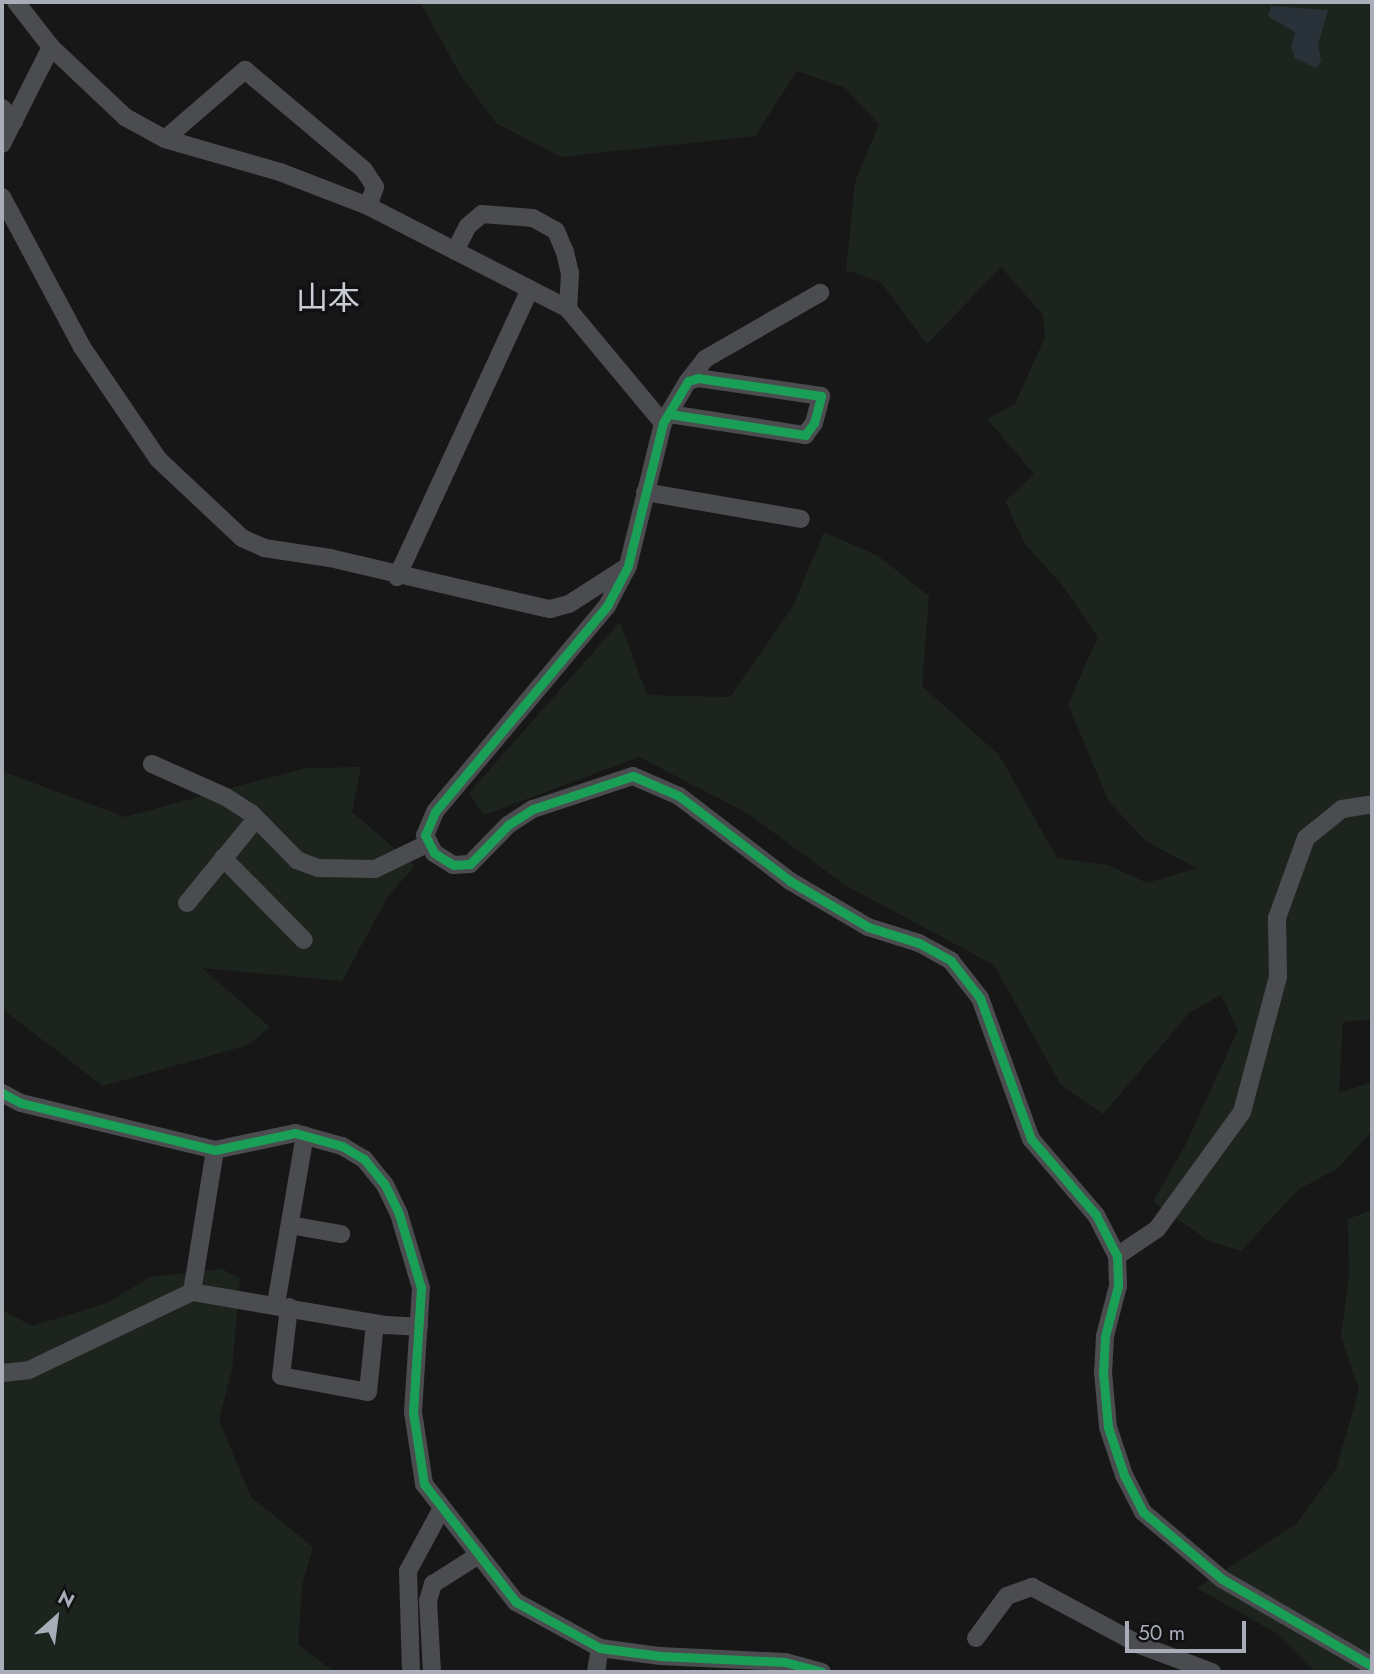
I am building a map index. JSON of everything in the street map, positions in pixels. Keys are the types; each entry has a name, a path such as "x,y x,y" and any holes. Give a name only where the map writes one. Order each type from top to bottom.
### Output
{"street":[{"path":"16,2 51,47 125,117 165,139 280,172 368,206 568,309 666,419 805,435 814,423 821,396 698,377 688,381"},
{"path":"2,144 8,115 51,47"},
{"path":"165,139 245,70 365,170 375,187 368,206"},
{"path":"2,197 82,347 158,459 242,538 264,548 330,558 397,577 550,609 569,604 628,566"},
{"path":"455,251 468,226 482,214 533,218 556,231 565,252 570,273 568,309"},
{"path":"397,577 530,289"},
{"path":"820,293 705,359 688,381 666,419 628,566 607,606 435,812 425,835 434,853 453,866 470,864 508,825 533,809 633,776 679,796 790,881 868,927 919,943 951,961 980,998 1031,1139 1096,1215 1117,1256 1118,1286 1105,1336 1108,1427 1124,1475 1143,1512 1222,1579 1372,1666"},
{"path":"645,492 801,519"},
{"path":"152,764 226,797 256,819 297,860 318,868 375,869 429,843"},
{"path":"1117,1256 1157,1229 1242,1112 1278,977 1277,918 1306,838 1342,809 1372,804"},
{"path":"187,903 256,819"},
{"path":"223,858 304,940"},
{"path":"2,1093 21,1103 215,1150 295,1133 342,1146 364,1159 386,1185 421,1288 413,1412 416,1448 425,1484 441,1510 516,1602 600,1648 671,1665 785,1661 822,1672"},
{"path":"305,1135 290,1225 282,1306 281,1376 368,1392 376,1323"},
{"path":"192,1292 215,1150"},
{"path":"290,1225 341,1234"},
{"path":"2,1373 29,1370 192,1292 376,1323 419,1326"},
{"path":"411,1672 408,1571 441,1510"},
{"path":"432,1672 428,1601 433,1584 477,1556"},
{"path":"976,1638 1007,1596 1032,1587 1140,1645 1212,1672"},
{"path":"596,1672 600,1648"}],"shaded area":[{"path":"420,2 1372,2 1372,1019 1343,1022 1339,1093 1372,1082 1372,1131 1337,1169 1299,1189 1241,1251 1209,1241 1153,1202 1186,1144 1238,1030 1221,995 1190,1012 1103,1114 1061,1085 994,965 845,885 747,813 639,757 484,815 469,793 620,622 647,695 730,697 793,606 824,532 878,556 929,596 922,686 999,755 1057,858 1108,865 1147,883 1197,868 1147,842 1109,802 1068,704 1098,637 1062,585 1025,544 1005,501 1034,474 987,419 1015,404 1045,337 1043,315 1001,267 927,344 881,282 846,270 855,182 879,124 845,88 797,71 755,136 561,157 496,123 461,76"},
{"path":"1271,6 1328,10 1318,45 1321,61 1316,68 1295,58 1291,47 1295,32 1268,16"},
{"path":"361,767 352,812 415,866 388,896 342,981 202,968 270,1027 248,1045 103,1086 2,1009 2,771 125,817 305,768"},
{"path":"1372,1210 1372,1672 1315,1672 1276,1633 1197,1588 1296,1524 1336,1469 1359,1390 1341,1336 1349,1275 1348,1219"},
{"path":"222,1269 240,1279 232,1370 219,1420 251,1497 313,1547 302,1586 298,1645 335,1672 2,1672 2,1310 32,1326 107,1303 150,1277"}],"cycle path":[{"path":"669,414 805,435 814,423 821,396 698,378 688,381 663,423 628,566 607,606 435,812 425,835 434,853 453,865 470,864 508,825 533,809 633,776 679,796 790,881 868,927 919,943 951,961 980,998 1031,1139 1096,1215 1117,1256 1118,1286 1105,1336 1103,1372 1108,1427 1124,1475 1143,1512 1222,1579 1372,1666"},
{"path":"2,1093 21,1103 215,1150 295,1133 342,1146 364,1159 385,1185 399,1214 421,1288 413,1412 424,1484 516,1602 600,1648 660,1656 785,1662 822,1672"}],"district":[{"name":"山本","path":"328,298"}]}
